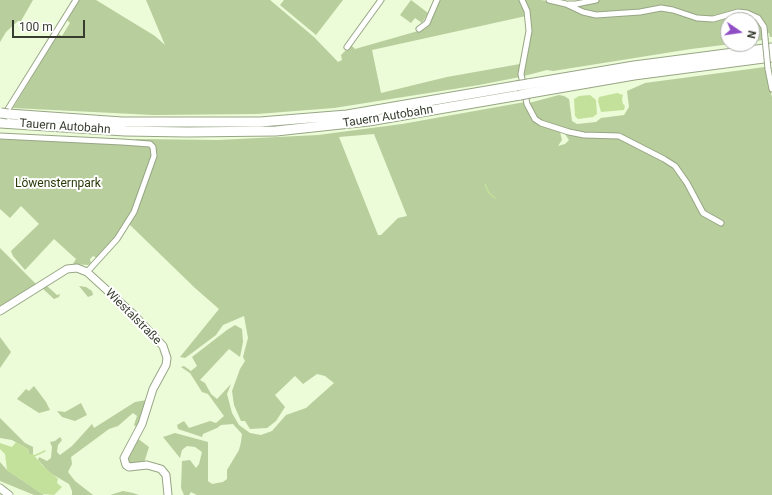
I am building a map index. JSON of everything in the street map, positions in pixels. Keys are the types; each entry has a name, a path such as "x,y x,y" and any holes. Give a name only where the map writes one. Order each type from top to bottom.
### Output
{"highway":[{"name":"Tauern Autobahn","path":"2,118 122,122 260,122 347,115 518,90 634,66 772,48"},
{"name":"Tauern Autobahn","path":"529,88 772,57"}],"street":[{"path":"2,118 76,0"},
{"path":"347,48 381,0"},
{"path":"419,28 427,23 437,0"},
{"path":"522,0 527,11 529,31 521,74 527,104 535,119 540,123 569,132 584,135 619,136 664,159 675,166 687,183 703,212 721,223"},
{"path":"549,0 566,4 584,12 596,15 640,12 661,8 673,10 697,18 713,18 738,12 747,13 758,18 764,26 768,69 772,89"},
{"path":"566,4 576,4 596,0"},
{"path":"0,136 122,142 150,144 154,147 154,156 134,212 117,239 87,272 77,268 67,269 0,311"},
{"name":"Wiestalstraße","path":"87,272 133,314 163,346 167,353 168,358 165,369 153,388 142,424 124,458 124,462 129,467 147,466 161,469 166,475 168,495"},
{"path":"0,488 9,495"}],"green space":[{"path":"0,0 33,0 21,21 18,21 6,32 0,42"},
{"path":"79,0 96,0 155,36 165,45 146,0 270,0 314,37 338,62 342,60 341,55 351,45 355,49 425,29 439,0 520,0 526,16 372,50 381,93 447,77 520,64 520,77 334,108 257,114 153,115 13,108 58,34 62,36 70,23 67,20"},
{"path":"284,0 343,0 316,35 280,5"},
{"path":"411,0 428,13 422,23 415,18 411,23 400,15"},
{"path":"524,0 541,0 575,6 598,0 772,0 772,37 770,37 769,33 762,33 762,40 760,40 760,12 720,12 720,45 553,71 547,70 524,76 523,68 530,38"},
{"path":"765,67 772,97 772,495 197,495 191,492 189,495 184,495 181,488 182,461 190,460 196,468 199,464 202,452 195,447 187,446 182,450 180,458 163,437 175,433 208,442 208,481 212,484 223,482 227,479 227,470 239,450 242,434 233,424 221,425 203,434 202,437 178,429 177,425 184,421 189,428 210,421 216,423 224,416 208,394 202,392 190,373 181,367 184,366 191,371 197,366 192,357 227,330 235,325 242,329 243,342 240,357 229,349 200,380 205,383 211,394 217,399 231,384 227,394 232,413 239,425 250,433 261,435 272,431 286,415 306,408 334,383 325,376 317,374 303,384 295,376 275,395 285,407 276,421 267,428 250,429 245,421 241,421 234,405 232,391 240,369 245,361 243,357 248,338 244,316 223,325 216,335 192,353 185,358 180,357 219,309 195,288 128,223 156,154 155,145 135,140 136,139 218,140 318,135 402,124 525,102 528,113 536,122 560,132 562,140 558,146 565,144 569,140 563,131 563,127 551,125 535,117 529,103 559,95 564,96 569,99 572,121 577,124 596,122 601,118 624,115 629,107 627,91 645,83","holes":["374,134 407,216 398,218 381,235 378,235 339,137"]},
{"name":"Löwensternpark","path":"0,139 141,145 151,147 153,153 135,207 116,237 105,251 97,258 93,256 90,259 91,263 88,265 73,264 76,259 54,239 25,270 13,256 11,251 39,224 21,206 10,218 0,209"},
{"path":"0,248 37,285 0,307"},
{"path":"55,280 47,286 57,295 60,294 59,297 54,299 42,288"},
{"path":"79,286 86,287 92,291 93,295 88,297"},
{"path":"0,337 11,352 0,368"},
{"path":"34,386 50,410 39,413 17,399 26,389 29,391"},
{"path":"147,400 138,428 134,425 137,416 133,413 118,426 109,429 71,457 72,464 68,472 75,481 93,495 72,495 69,484 50,473 38,460 39,457 47,461 51,458 52,447 50,442 55,441 60,437 62,440 58,445 57,452 60,455 72,446 92,424 94,428 135,402"},
{"path":"81,403 87,415 75,421 62,417 57,411 65,412"},
{"path":"0,418 25,443 33,447 33,454 29,454 28,449 12,440 0,438"},
{"path":"137,438 149,447 144,463 133,465 129,463 128,456"},
{"path":"0,462 7,470 44,495 34,495 0,481"},
{"path":"123,491 133,493 139,495 110,495"}],"shaded area":[{"path":"617,93 623,95 622,99 625,106 624,110 601,112 598,101 599,97"},
{"path":"590,95 596,100 597,114 593,117 578,119 575,116 574,99 579,96"},
{"path":"16,442 28,449 29,454 33,454 42,465 58,479 57,483 62,487 54,495 42,494 7,470 5,454 0,449 0,443 12,447"}],"waterway":[{"path":"485,184 489,193 495,198"},
{"path":"34,456 45,451"}]}
